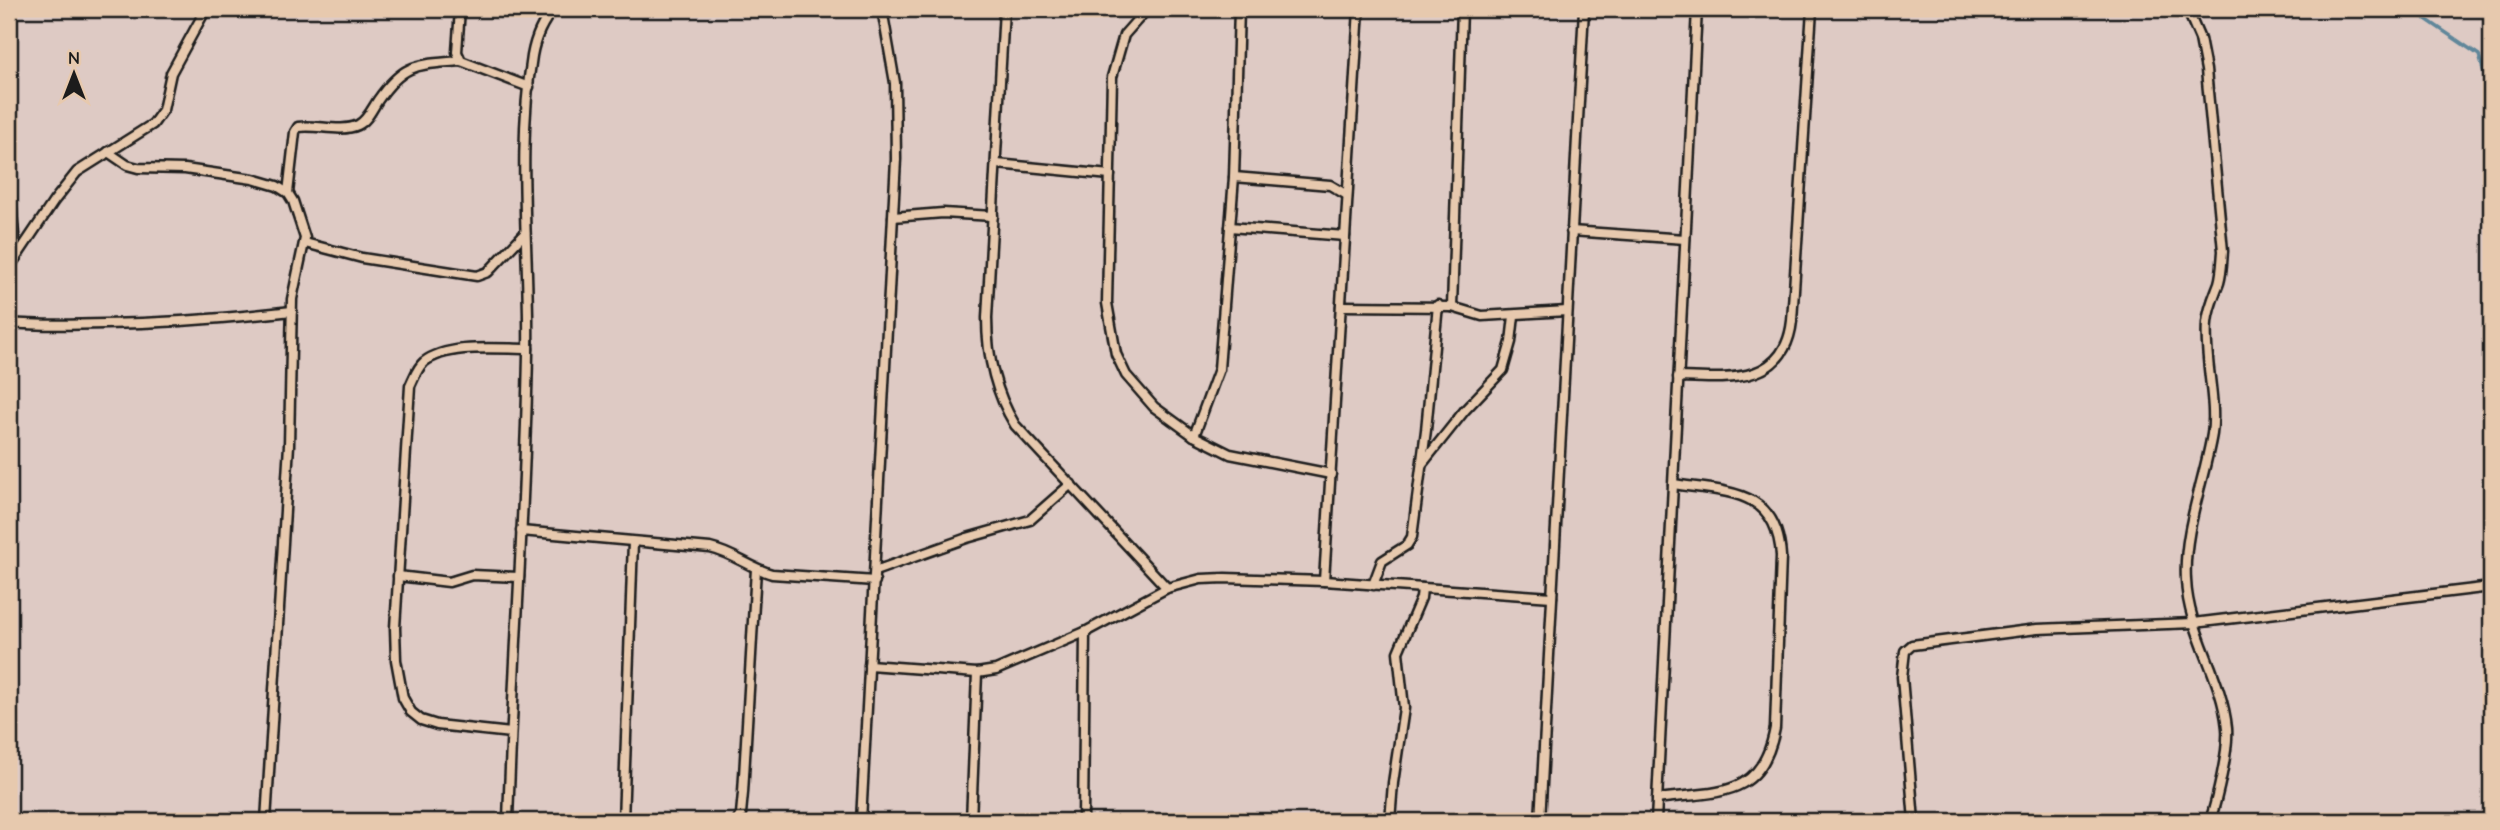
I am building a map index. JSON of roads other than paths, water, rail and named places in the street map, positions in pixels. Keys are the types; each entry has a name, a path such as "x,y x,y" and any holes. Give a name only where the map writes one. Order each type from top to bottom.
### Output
{"street":[{"path":"9,268 77,172 153,124 160,116 171,73 206,9"},
{"path":"460,9 457,52 461,61"},
{"path":"509,821 528,349 524,151 535,43 542,26 554,9"},
{"path":"861,821 897,121 895,83 882,9"},
{"path":"1004,9 987,336 994,379 1015,425 1167,588"},
{"path":"1147,9 1124,35 1115,61 1111,100 1107,303 1116,354 1125,375 1154,407 1194,436 1230,454 1331,474"},
{"path":"1194,436 1219,369 1234,177 1239,9"},
{"path":"1324,582 1359,9"},
{"path":"1452,307 1462,9"},
{"path":"1540,821 1584,9"},
{"path":"1656,821 1697,9"},
{"path":"1678,377 1745,377 1762,370 1788,345 1792,321 1812,9"},
{"path":"2187,9 2200,39 2206,69 2223,251 2221,272 2207,322 2207,365 2213,411 2211,436 2186,560 2187,593 2194,623 2216,682 2227,729 2226,750 2210,821"},
{"path":"288,193 295,132 298,127 358,125 365,120 389,83 403,72 420,65 461,61 529,87"},
{"path":"108,152 127,165 138,168 185,169 253,179 277,186 288,193 296,208 305,243 293,291 288,457 267,821"},
{"path":"997,164 1110,175"},
{"path":"1234,177 1318,183 1330,185 1347,195"},
{"path":"9,178 16,257"},
{"path":"893,217 943,214 993,216"},
{"path":"1230,227 1345,236"},
{"path":"1571,231 1685,239"},
{"path":"305,243 362,258 477,276 488,272 525,233"},
{"path":"1341,306 1438,306 1452,307 1482,316 1567,311"},
{"path":"1373,585 1381,561 1410,541 1422,464 1438,306"},
{"path":"9,323 119,324 292,312"},
{"path":"1422,464 1465,410 1503,370 1510,349 1514,316"},
{"path":"511,733 438,724 421,720 411,712 403,698 396,660 395,628 410,386 415,374 424,363 448,352 466,349 528,349"},
{"path":"875,571 967,538 1030,520 1071,484"},
{"path":"1657,799 1728,790 1748,782 1769,752 1775,728 1781,556 1776,524 1759,505 1746,496 1673,484"},
{"path":"521,531 721,550 772,574 874,581"},
{"path":"624,821 633,542"},
{"path":"737,821 741,814 743,793 757,569"},
{"path":"398,576 449,582 472,575 519,577"},
{"path":"869,665 977,673 996,670 1085,632 1167,588 1201,579 1324,582 1552,597"},
{"path":"1914,821 1902,677 1905,651 1912,645 2037,629 2194,623 2491,587"},
{"path":"1390,821 1404,708 1398,652 1422,598 1422,588"},
{"path":"1083,821 1085,632"},
{"path":"971,821 977,673"}],"waterway":[{"path":"2411,9 2479,55 2491,98"}]}
